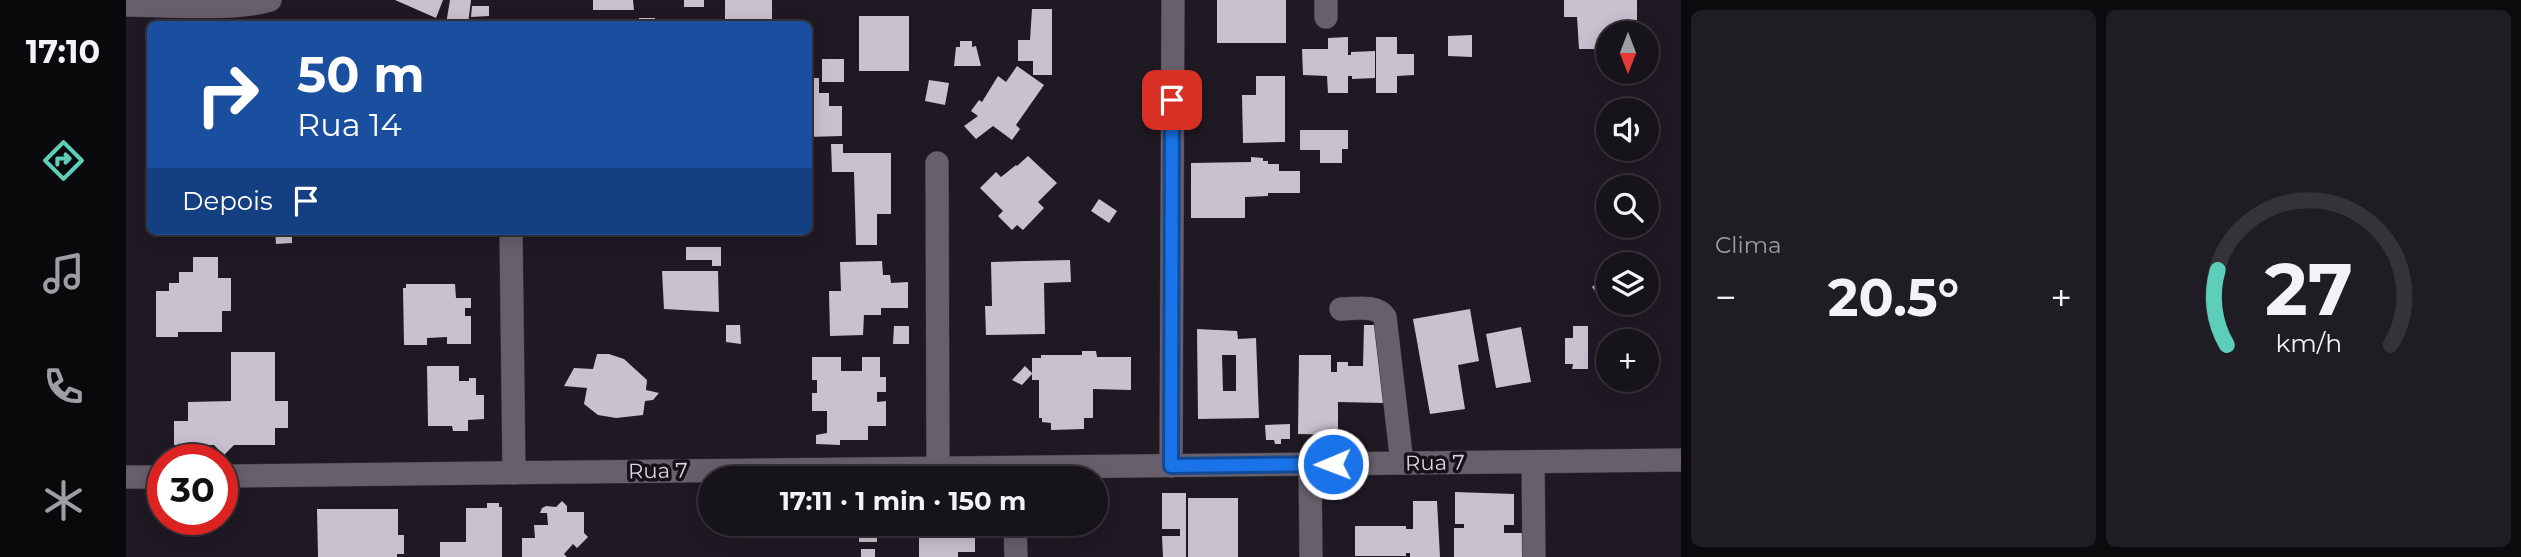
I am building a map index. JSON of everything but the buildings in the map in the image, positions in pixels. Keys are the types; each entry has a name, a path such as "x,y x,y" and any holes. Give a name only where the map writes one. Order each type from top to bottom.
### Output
{"street":[{"path":"126,5 258,4 270,0"},
{"path":"1171,466 1172,0"},
{"path":"937,163 938,466"},
{"path":"511,235 514,473"},
{"path":"1341,309 1374,309 1385,317 1402,463"},
{"name":"Rua 7","path":"1108,469 1681,460"},
{"path":"1533,462 1534,557"},
{"path":"1310,464 1311,557"},
{"name":"Rua 7","path":"238,477 698,471"},
{"path":"126,477 147,477"},
{"path":"1015,536 1016,557"}],"route":[{"path":"1172,100 1171,466 1333,464"}]}
